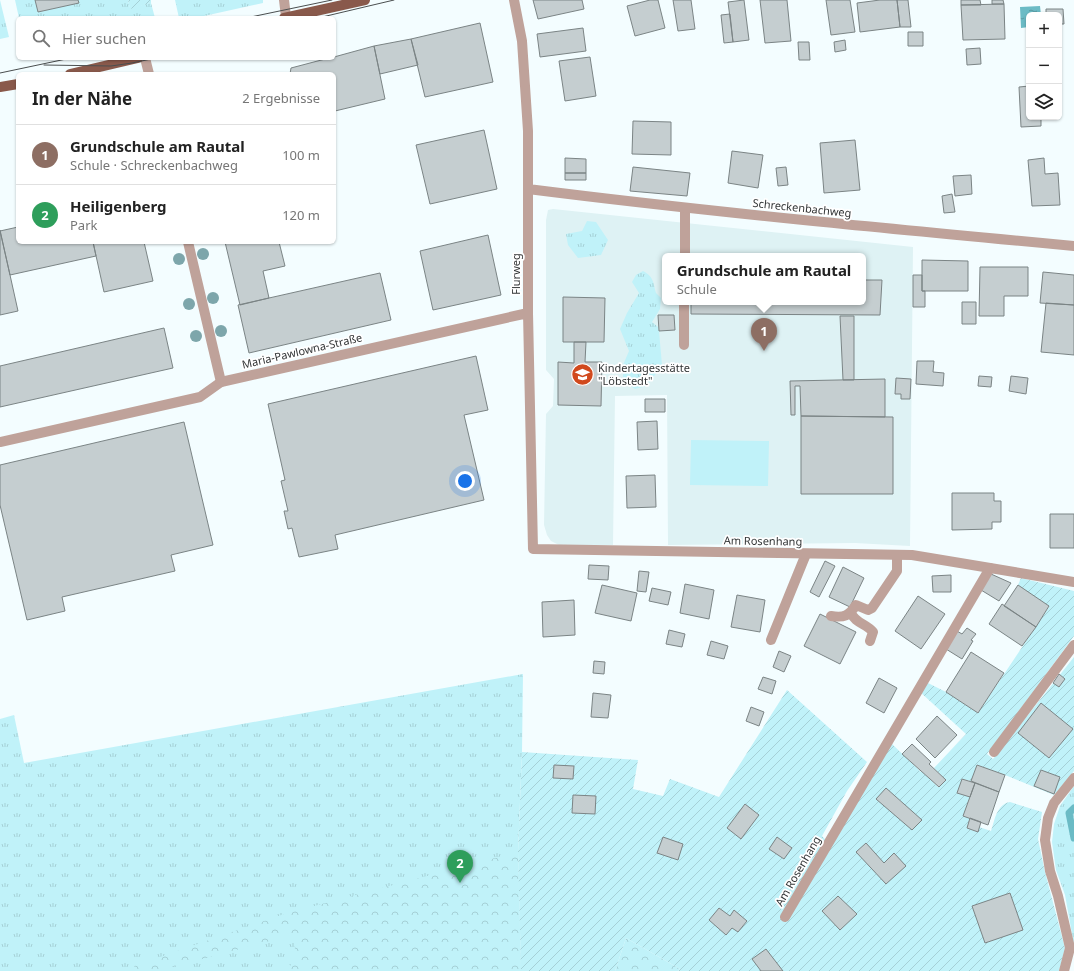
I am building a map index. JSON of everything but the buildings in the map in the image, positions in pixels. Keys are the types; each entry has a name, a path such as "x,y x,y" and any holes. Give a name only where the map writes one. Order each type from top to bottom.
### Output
{"main road":[{"path":"294,16 364,0"},
{"path":"78,72 130,60"},
{"path":"0,87 16,84"}],"street":[{"path":"284,0 285,16"},
{"name":"Flurweg","path":"514,0 522,41 528,130 528,313 533,549"},
{"path":"146,60 148,72"},
{"name":"Schreckenbachweg","path":"528,189 685,208 1074,246"},
{"path":"685,208 685,253"},
{"path":"0,442 200,397 221,382 188,244"},
{"path":"684,305 684,344"},
{"name":"Maria-Pawlowna-Straße","path":"221,382 528,313"},
{"name":"Am Rosenhang","path":"533,549 912,555 1074,582"},
{"path":"771,640 806,554"},
{"path":"831,616 842,616 850,613 856,605 868,610 872,608 898,570 897,555"},
{"name":"Am Rosenhang","path":"785,917 990,568"},
{"path":"850,613 854,619 870,628 873,632 870,641"},
{"path":"994,752 1074,645"},
{"path":"1064,971 1070,948 1058,896 1050,871 1045,840 1048,818 1054,803 1074,778"}],"shaded area":[{"path":"553,209 913,247 910,546 855,543 668,545 667,395 615,396 613,545 561,546 551,541 547,535 544,525 546,414 553,406 554,379 546,370 546,220 548,210"}],"green space":[{"path":"0,0 9,37 0,39"},
{"path":"15,0 35,0 38,12 78,3 78,0 128,0 130,8 151,3 154,16 19,16"},
{"path":"128,0 151,0 151,3 130,9"},
{"path":"175,0 263,0 263,3 204,16 179,16"},
{"path":"587,221 596,222 608,240 601,255 578,258 568,245 566,234 582,231"},
{"path":"643,271 651,278 656,293 661,298 660,309 652,322 658,327 659,331 662,365 647,386 635,389 623,379 623,365 629,351 620,329 627,313 639,293 632,282 636,275"},
{"path":"691,440 769,441 768,486 690,485"},
{"path":"1021,578 1074,591 1074,636 987,754 993,759 1074,657 1074,771 1054,795 977,765 971,781 962,779 957,793 970,797 963,816 970,818 967,828 977,832 979,827 991,831 999,809 1006,803 1010,802 1042,812 1038,839 1065,948 1059,971 678,971 680,969 626,938 615,971 521,971 518,852 522,752 638,760 633,789 663,796 670,779 719,797 787,690 867,762 847,791 822,836 830,845 891,743 938,787 945,779 934,768 966,734 919,691 926,682 946,692 978,713 1049,607 1018,585"},
{"path":"523,674 518,852 521,971 0,971 0,719 14,715 24,763"},
{"path":"1074,786 1074,945 1065,895 1056,870 1052,842 1054,824 1060,806"},
{"path":"518,852 521,971 287,971 296,956 293,935 157,971 136,971 134,966 284,914"},
{"path":"626,938 680,969 678,971 615,971"}],"water":[{"path":"1040,6 1041,12 1026,12 1026,27 1021,28 1020,7"}],"waterway":[{"path":"1074,808 1069,813 1074,838"}],"tram line":[{"path":"256,16 332,0"},
{"path":"326,16 394,0"},
{"path":"0,73 62,60"},
{"path":"44,65 111,66 146,60"}],"place":[{"name":"Grundschule am Rautal","path":"764,351"},
{"name":"Kindertagesstätte \"Löbstedt\"","path":"583,374"},
{"name":"Heiligenberg","path":"460,883"}]}
